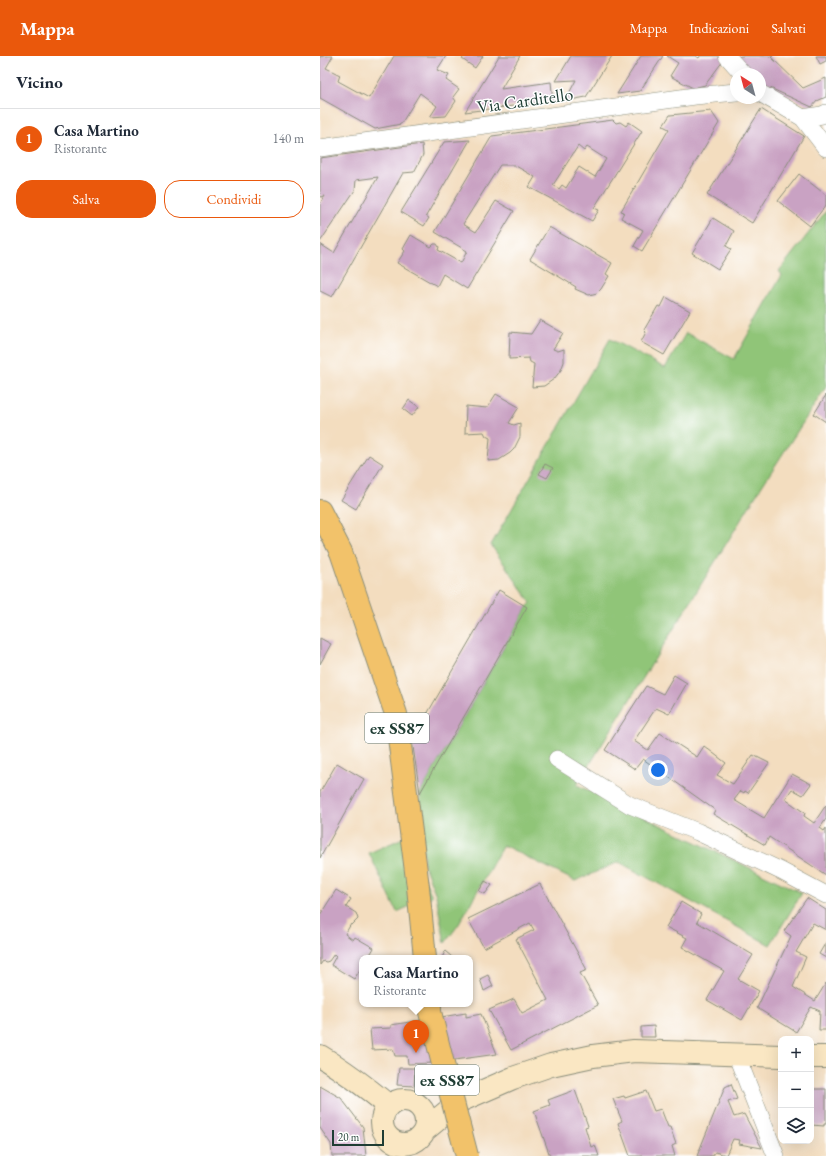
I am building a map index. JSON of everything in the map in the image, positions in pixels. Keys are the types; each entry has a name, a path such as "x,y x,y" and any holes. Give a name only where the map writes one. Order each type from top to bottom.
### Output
{"highway":[{"name":"ex SS87","path":"320,511 341,552 396,714 418,887 425,955"},
{"name":"ex SS87","path":"430,1007 430,1012 467,1156"}],"street":[{"path":"727,56 738,68"},
{"name":"Via Carditello","path":"320,148 695,96 730,93"},
{"path":"766,96 803,118 826,148"},
{"path":"803,118 826,113"},
{"path":"558,759 630,805 698,832 781,871 826,895"},
{"path":"385,1134 396,1143 406,1145 414,1143 460,1101 513,1078 551,1065 593,1056 634,1051 778,1056"},
{"path":"736,1054 776,1156"},
{"path":"320,1056 363,1084 389,1106"},
{"path":"814,1057 826,1057"},
{"path":"386,1156 385,1134 382,1120 385,1110 393,1103 404,1100 414,1102 460,1101"},
{"path":"414,1102 419,1105 427,1120 414,1143"}],"green space":[{"path":"826,211 826,387 760,489 577,785 802,893 770,945 619,862 575,881 503,845 459,924 445,943 436,895 424,865 420,793 527,607 531,603 491,545 610,339 665,368 686,333 734,359 782,275 779,271"},
{"path":"405,837 432,896 397,912 369,853"}],"building":[{"path":"320,56 333,56 326,68 340,75 338,81 369,98 394,56 446,56 437,70 449,75 446,80 459,89 453,97 456,101 446,116 430,117 437,106 420,93 401,124 375,129 320,98"},
{"path":"465,56 483,56 475,68 462,59"},
{"path":"499,56 520,56 501,89 551,82 553,101 465,112"},
{"path":"571,56 612,56 586,97 565,101 576,80 556,81"},
{"path":"641,56 663,56 640,91 617,94"},
{"path":"667,56 696,56 699,58 700,56 726,57 705,85 693,88 670,76 678,63"},
{"path":"740,56 773,56 771,57 803,88 826,78 826,97 817,101 812,107 770,88 768,91 766,89 766,68 746,68 737,58"},
{"path":"816,56 826,56 826,61 820,64"},
{"path":"761,109 804,136 752,223 707,195"},
{"path":"711,111 719,123 642,251 634,246 643,230 621,218 624,212 621,211 669,129 663,126 670,115"},
{"path":"613,120 616,123 620,122 626,126 629,122 642,131 594,208 599,210 592,221 529,187 535,177 514,165 500,165 463,224 476,232 496,201 514,211 467,289 443,274 437,286 397,263 405,251 403,249 411,235 431,247 434,244 437,244 439,247 438,250 461,263 467,251 435,232 492,136","holes":["578,146 584,151 587,147 606,159 595,177 579,167 566,188 562,185 559,189 553,185"]},
{"path":"470,140 426,216 429,218 424,226 401,212 444,142"},
{"path":"422,144 423,155 414,172 403,173 332,297 320,291 320,244 334,253 378,177 356,180 355,190 320,242 320,204 325,196 320,197 320,158"},
{"path":"799,174 826,195 826,205 810,226 778,201"},
{"path":"713,218 734,231 726,246 731,249 718,269 692,253"},
{"path":"549,227 612,263 606,274 609,276 597,293 589,295 575,289 576,287 530,259"},
{"path":"666,297 690,311 664,355 641,342 646,332 644,330 658,306 661,307"},
{"path":"540,320 563,333 553,349 558,351 564,349 564,362 561,370 554,379 544,386 532,387 534,364 530,362 529,358 509,359 510,332 531,334"},
{"path":"496,394 519,407 509,423 514,425 520,423 520,437 514,449 510,453 499,460 488,461 490,438 486,436 484,432 465,433 466,406 487,408"},
{"path":"826,395 826,422 814,414"},
{"path":"409,400 419,407 412,416 403,409"},
{"path":"369,455 383,464 356,509 341,500"},
{"path":"545,464 553,468 547,478 539,474"},
{"path":"499,590 527,607 420,793 412,740"},
{"path":"320,638 331,644 320,664"},
{"path":"674,675 687,683 669,714 656,708 634,741 648,750 660,733 697,757 704,746 726,763 717,775 733,784 753,755 769,763 748,793 741,791 734,800 764,818 792,774 811,784 803,795 792,789 785,799 805,813 804,816 814,823 826,805 826,819 820,828 824,831 826,828 826,875 769,837 765,845 713,814 715,810 643,759 635,769 605,750 646,686 663,694"},
{"path":"337,763 364,779 320,858 320,792"},
{"path":"485,881 492,885 485,894 479,891"},
{"path":"540,884 587,970 580,973 598,1005 511,1050 489,1010 514,999 522,1013 548,1000 516,939 534,930 530,923 484,948 468,919"},
{"path":"336,890 351,899 346,907 356,913 358,919 352,925 351,924 345,934 353,940 355,937 374,948 370,955 359,955 359,972 354,979 331,965 336,956 334,954 329,961 323,961 320,965 320,915"},
{"path":"807,898 826,910 826,930 813,923 796,952 806,957 793,987 815,1001 826,983 826,1030 819,1030 820,1011 811,1007 796,1032 757,1008 791,936 784,931"},
{"path":"681,902 701,914 697,922 753,955 738,979 759,991 742,1020 707,1000 724,971 682,947 687,938 666,927"},
{"path":"826,942 826,958 819,954"},
{"path":"445,951 450,955 443,955"},
{"path":"488,975 493,986 484,991 480,979"},
{"path":"466,1013 466,1017 481,1014 497,1054 433,1063 408,1064 407,1056 395,1056 393,1049 372,1050 370,1029 391,1028 391,1025"},
{"path":"654,1026 655,1037 641,1037 641,1027"},
{"path":"399,1068 415,1068 414,1086 397,1085"},
{"path":"731,1084 737,1099 728,1102 734,1117 744,1114 762,1148 739,1144 740,1140 733,1139 726,1155 715,1152 713,1156 697,1156 725,1087"},
{"path":"320,1086 341,1098 363,1127 366,1156 332,1156 331,1144 320,1128"},
{"path":"814,1089 826,1089 826,1124 824,1124 824,1126 814,1125"},
{"path":"575,1090 588,1126 585,1127 591,1147 595,1145 599,1156 550,1156 534,1111 550,1105 548,1100"},
{"path":"646,1091 654,1111 661,1109 668,1127 670,1127 676,1144 672,1146 675,1156 630,1156 618,1123 622,1121 613,1099 624,1096 625,1098"}],"place":[{"name":"Casa Martino","path":"416,1053"}]}
